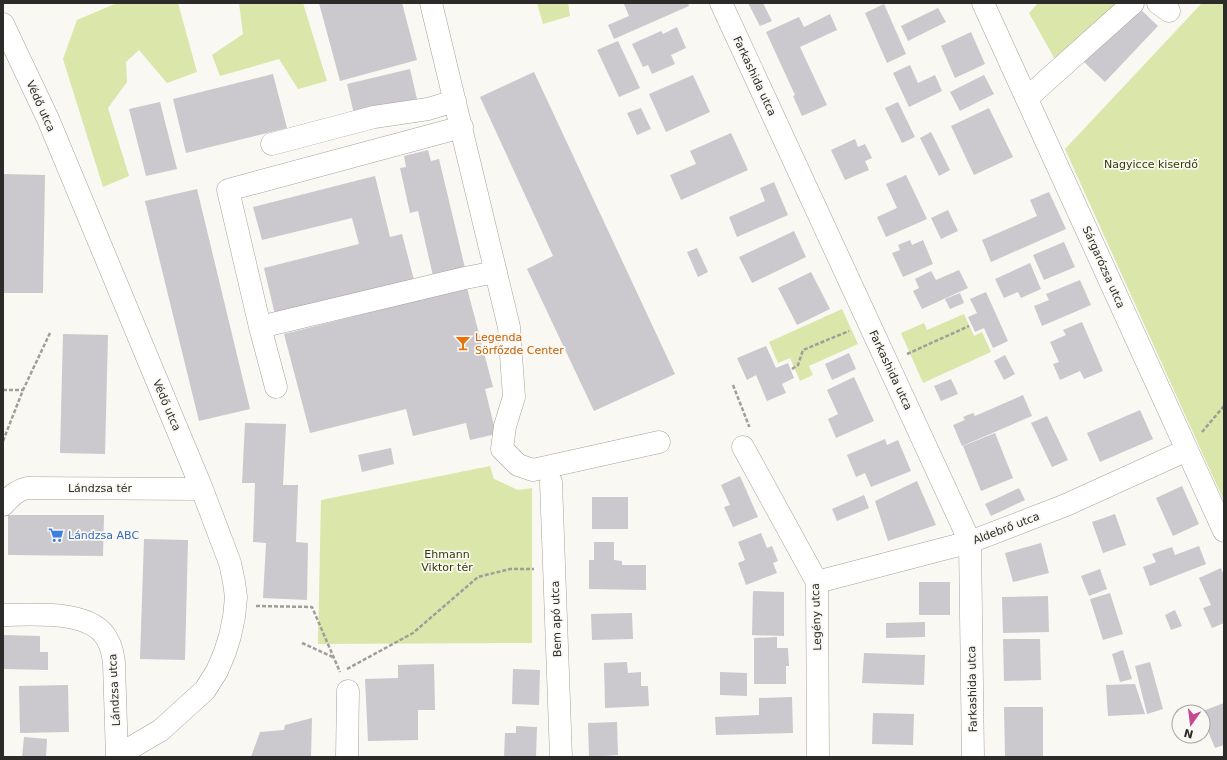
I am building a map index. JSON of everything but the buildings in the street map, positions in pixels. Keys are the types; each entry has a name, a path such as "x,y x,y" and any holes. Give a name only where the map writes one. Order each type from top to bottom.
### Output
{"street":[{"path":"431,3 509,327 514,397 505,426 502,449 518,465 534,470 659,442"},
{"name":"Farkashida utca","path":"721,3 970,542 973,757"},
{"name":"Sárgarózsa utca","path":"983,3 1224,531"},
{"path":"1027,98 1133,3"},
{"name":"Védő utca","path":"3,24 51,126 202,489 230,563 234,582 236,597 234,618 236,641 205,690 161,730 117,756"},
{"path":"272,144 374,117 428,109 455,100"},
{"path":"276,387 260,327 228,190 462,127"},
{"path":"260,327 496,272"},
{"name":"Legény utca","path":"743,447 817,582 818,757"},
{"name":"Aldebrő utca","path":"817,582 970,542 1066,505 1187,450"},
{"name":"Bem apó utca","path":"550,482 560,757"},
{"name":"Lándzsa tér","path":"3,505 12,495 28,488 202,489"},
{"name":"Lándzsa utca","path":"3,615 60,616 77,618 89,623 107,638 112,649 114,663 117,756"},
{"path":"347,757 348,691"}],"path":[{"path":"906,355 969,326"},
{"path":"792,369 798,365 802,350 853,329"},
{"path":"3,441 23,390 50,333"},
{"path":"733,385 749,426 743,447"},
{"path":"3,390 23,390"},
{"path":"1187,450 1224,406"},
{"path":"235,606 312,606 340,673 413,633 478,577 510,569 554,569"},
{"path":"302,643 333,657"}],"green space":[{"path":"117,3 178,3 197,72 167,83 139,50 126,62 127,82 108,108 129,176 103,187 63,59 77,20"},
{"path":"239,3 303,3 327,81 298,89 279,59 220,76 212,55 243,34"},
{"path":"537,3 568,3 570,16 543,24"},
{"path":"1038,3 1119,3 1057,63 1029,13"},
{"name":"Nagyicce kiserdő","path":"1202,3 1224,3 1224,501 1065,149"},
{"path":"842,309 858,344 809,366 813,375 800,381 790,358 778,363 769,342"},
{"path":"964,314 974,336 982,332 991,352 923,383 901,333 924,323 927,330"},
{"name":"Ehmann Viktor tér","path":"490,466 494,479 518,490 532,488 532,643 318,644 321,500"}],"place":[{"name":"Legenda Sörfőzde Center","path":"463,343"},
{"name":"Lándzsa ABC","path":"56,535"}]}
